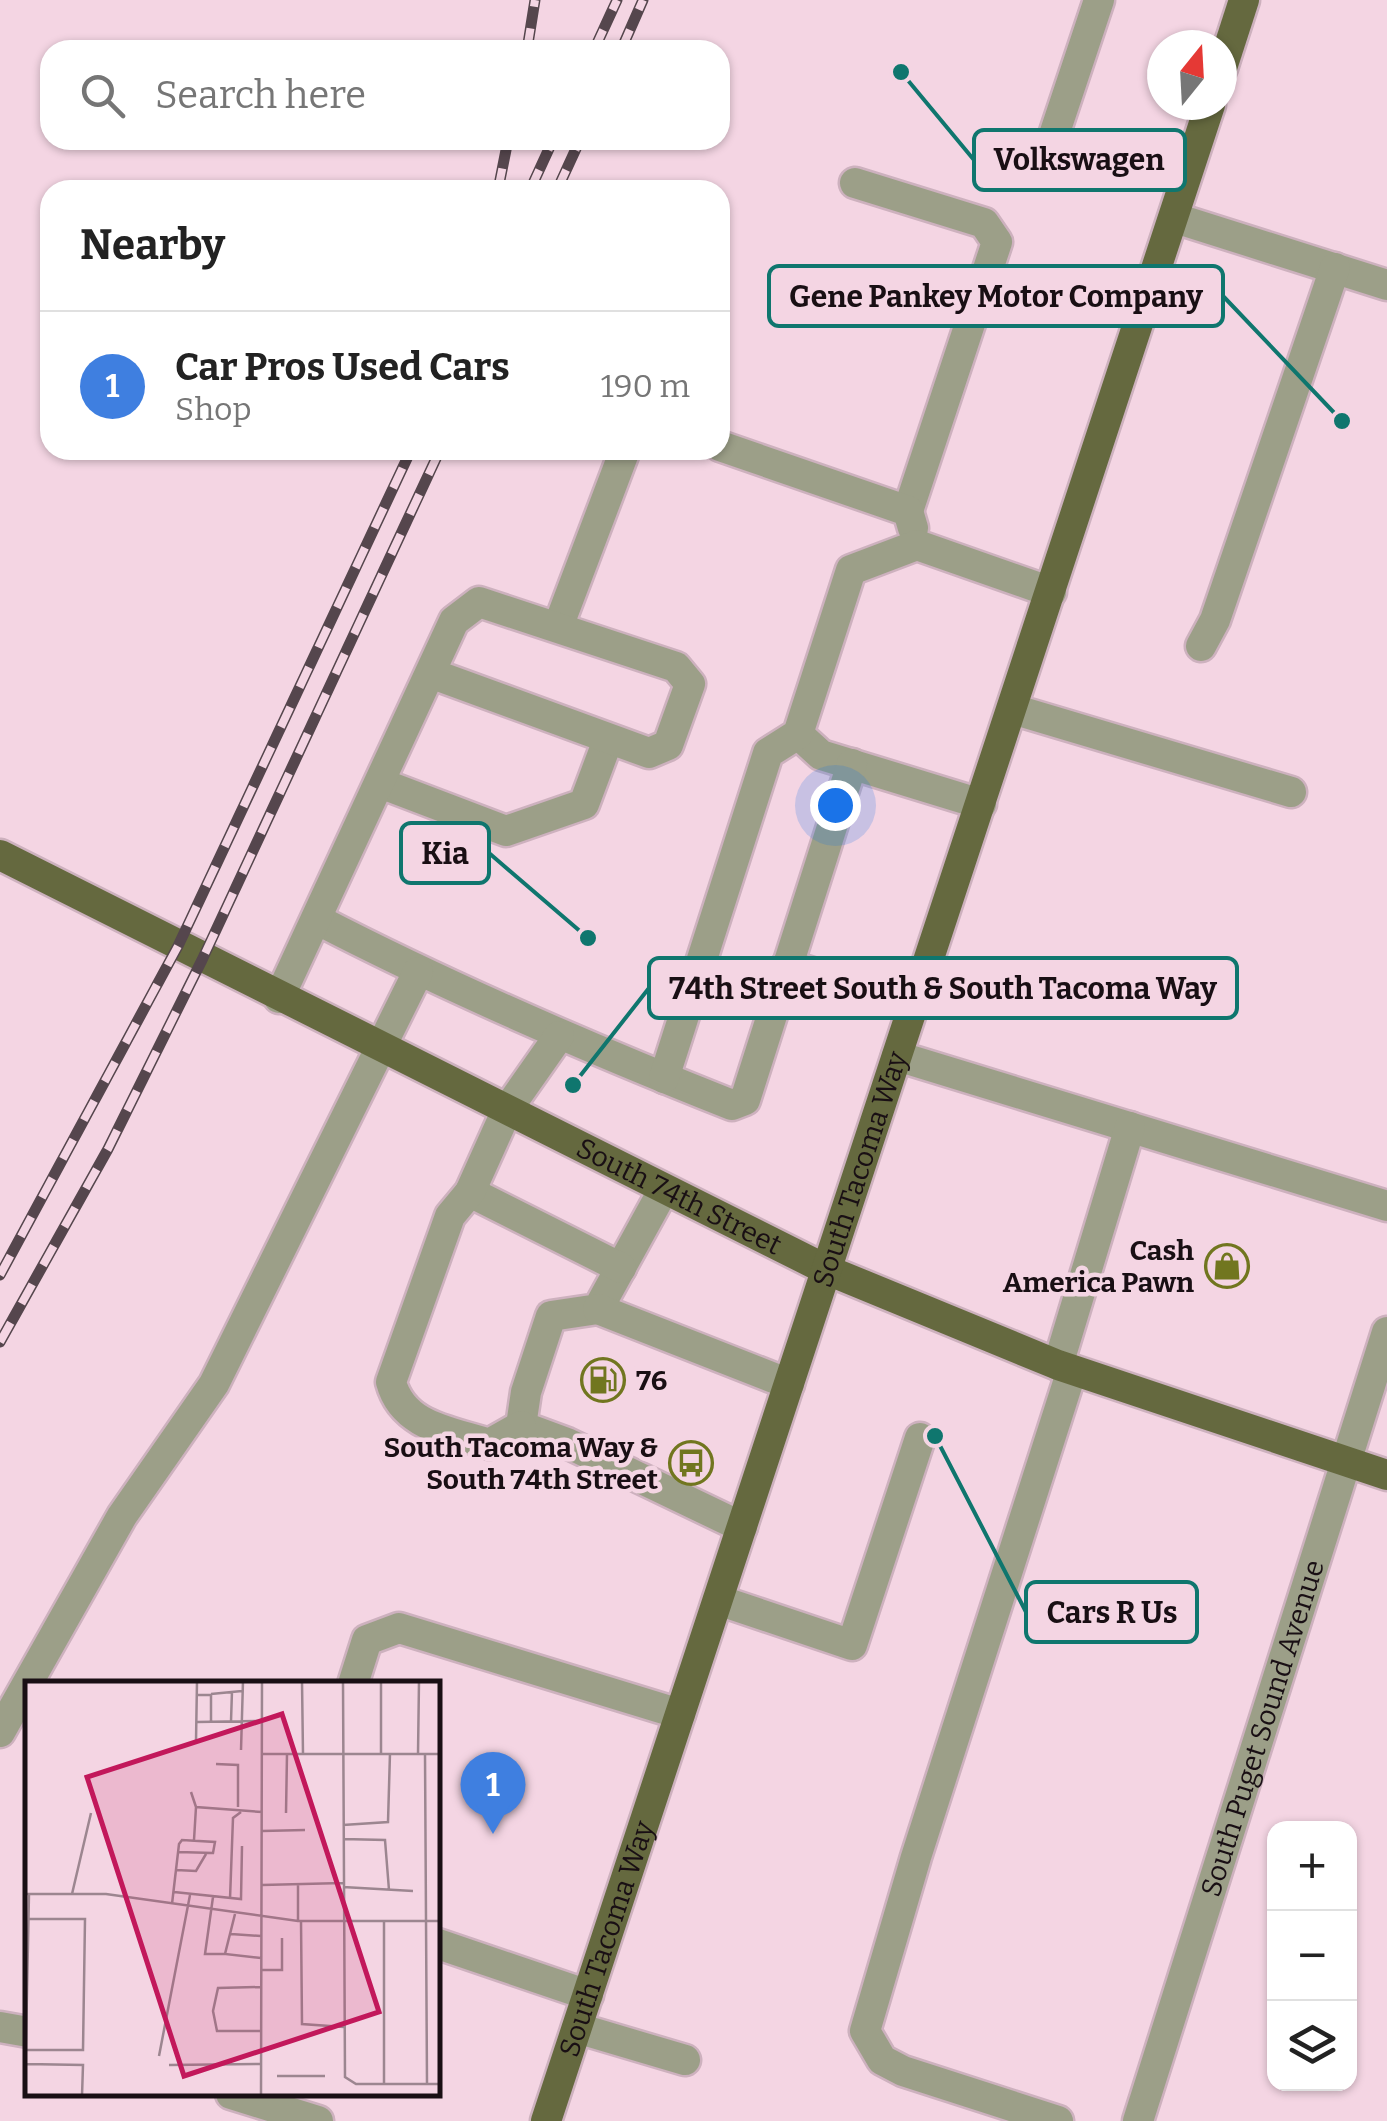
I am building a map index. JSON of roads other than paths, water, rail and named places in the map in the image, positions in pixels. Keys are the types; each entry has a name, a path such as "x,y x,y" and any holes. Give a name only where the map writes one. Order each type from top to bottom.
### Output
{"main road":[{"path":"1232,30 1239,1"},
{"name":"South Tacoma Way","path":"546,2121 1205,120"},
{"name":"South 74th Street","path":"0,855 827,1270 1065,1367 1387,1475"}],"street":[{"path":"1049,150 1099,0"},
{"path":"855,183 984,223 997,242 908,511 917,545"},
{"path":"1174,218 1387,285"},
{"path":"1201,646 1216,620 1334,268"},
{"path":"730,449 908,511"},
{"path":"558,628 621,460"},
{"path":"664,1078 768,754 798,734 851,570 917,545 1051,592"},
{"path":"279,998 318,920 430,672 454,621 479,602 676,667 690,684 668,744 649,753 430,672"},
{"path":"1012,709 1291,792"},
{"path":"798,734 821,755 981,804"},
{"path":"380,783 506,831 584,804 608,740"},
{"path":"318,920 418,972 559,1036 732,1104 745,1100 852,764"},
{"path":"788,966 914,1005"},
{"path":"29,1681 122,1516 214,1384 418,972"},
{"path":"559,1036 506,1110 470,1192 450,1216 391,1382 396,1400 409,1417 489,1444 520,1426 526,1392 551,1316 598,1309 790,1384"},
{"path":"897,1056 1387,1206"},
{"path":"1058,2121 903,2071 882,2060 866,2031 1065,1367 1130,1127"},
{"path":"598,1309 664,1188"},
{"path":"470,1192 620,1268"},
{"name":"South Puget Sound Avenue","path":"1138,2121 1387,1332"},
{"path":"520,1426 567,1443 742,1527"},
{"path":"718,1600 852,1645 920,1438"},
{"path":"354,1681 368,1640 400,1628 680,1714"},
{"path":"0,1732 25,1688"},
{"path":"440,1945 588,1995"},
{"path":"0,2026 25,2031"},
{"path":"576,2028 685,2060"},
{"path":"237,2096 318,2121"}],"railway":[{"path":"529,40 535,0"},
{"path":"599,40 617,0"},
{"path":"625,40 643,0"},
{"path":"500,180 506,150"},
{"path":"535,180 548,150"},
{"path":"562,180 575,150"},
{"path":"0,1275 178,946 406,460"},
{"path":"0,1342 108,1149 202,960 435,460"}],"place":[{"name":"Volkswagen","path":"901,72"},
{"name":"Gene Pankey Motor Company","path":"1342,421"},
{"name":"Kia","path":"588,938"},
{"name":"74th Street South & South Tacoma Way","path":"573,1085"},
{"name":"Cash America Pawn","path":"1227,1266"},
{"name":"76","path":"603,1380"},
{"name":"Cars R Us","path":"935,1436"},
{"name":"South Tacoma Way & South 74th Street","path":"691,1463"},
{"name":"Car Pros Used Cars","path":"493,1834"}]}
